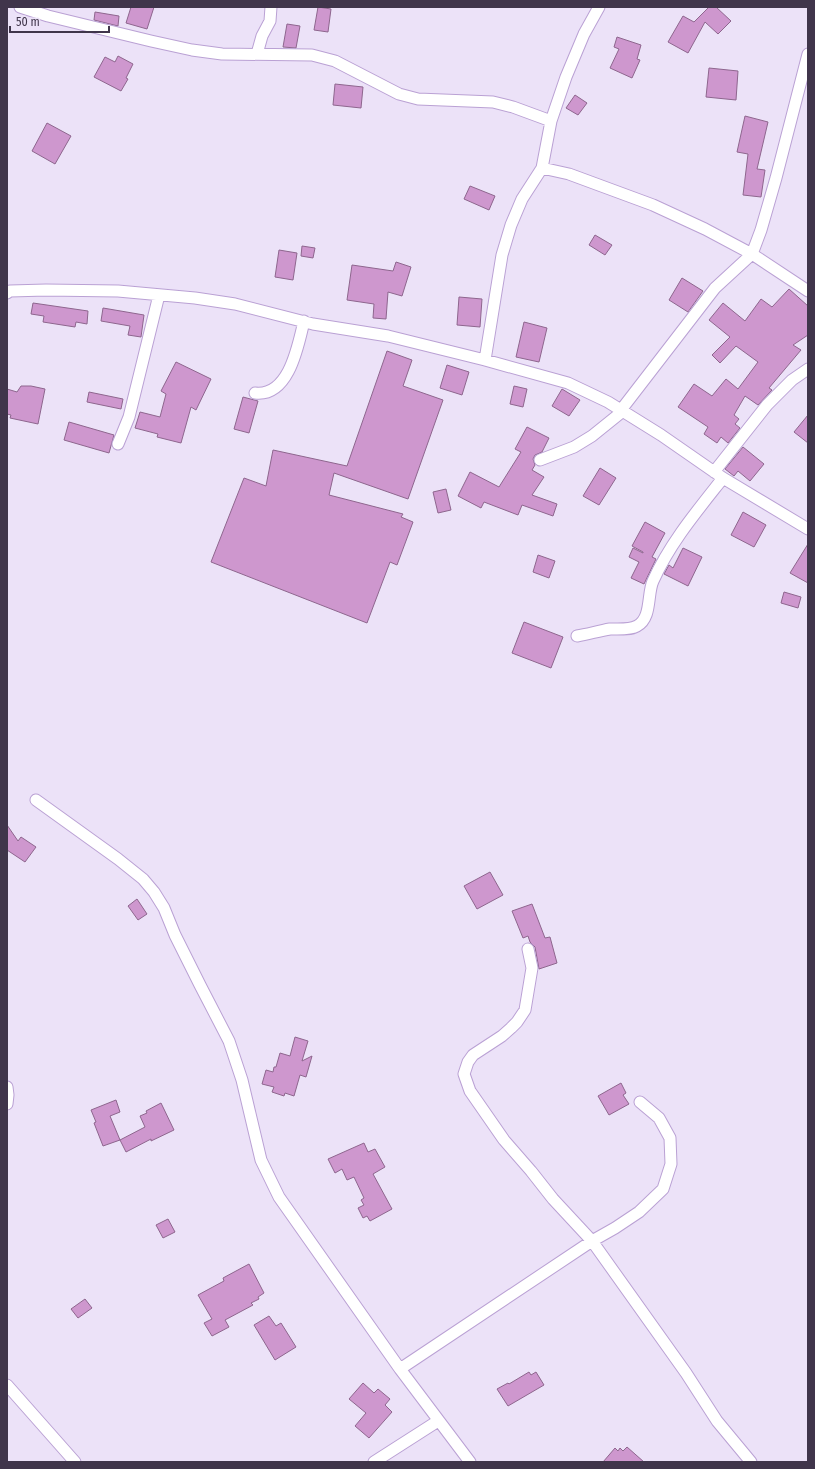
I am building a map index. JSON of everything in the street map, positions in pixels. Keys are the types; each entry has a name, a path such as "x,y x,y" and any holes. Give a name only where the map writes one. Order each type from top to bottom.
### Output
{"street":[{"path":"20,7 49,12 192,50 222,54 312,55 335,61 399,94 418,99 493,102 513,106 551,121"},
{"path":"257,54 262,36 270,21 271,7"},
{"path":"485,360 502,255 516,212 542,168 551,121 566,77 584,34 600,7"},
{"path":"540,460 574,447 586,440 622,410 715,288 752,254 762,230 808,54"},
{"path":"542,168 576,176 653,204 752,254 808,291"},
{"path":"7,293 10,291 46,290 118,291 195,298 235,304 304,321 388,336 485,360 568,383 622,410 719,475 808,528"},
{"path":"118,444 129,417 158,295"},
{"path":"255,393 262,394 273,390 284,379 298,346 304,321"},
{"path":"577,636 638,626 649,607 652,584 665,555 767,405 792,380 808,368"},
{"path":"36,800 118,859 143,879 154,892 164,908 175,936 229,1041 242,1080 261,1160 279,1197 400,1369 470,1462"},
{"path":"528,949 532,968 525,1010 517,1022 502,1036 473,1055 468,1062 464,1074 470,1091 504,1140 553,1199 592,1241 686,1373 717,1421 751,1462"},
{"path":"7,1087 7,1104"},
{"path":"400,1369 592,1241 639,1212 664,1189 671,1164 670,1138 660,1118 640,1102"},
{"path":"7,1386 75,1462"},
{"path":"374,1462 438,1421"}],"building":[{"path":"131,7 154,7 147,29 126,23"},
{"path":"318,7 331,9 328,32 314,30"},
{"path":"709,7 716,7 731,21 718,34 705,22 688,53 668,42 683,16 694,22"},
{"path":"95,12 119,16 118,26 94,20"},
{"path":"287,24 300,26 296,48 283,47"},
{"path":"617,37 641,45 637,59 640,60 632,78 610,68 619,49 614,47"},
{"path":"118,56 133,64 126,78 128,79 121,91 94,77 105,57 115,62"},
{"path":"709,68 738,71 736,100 706,97"},
{"path":"335,84 363,87 361,108 333,105"},
{"path":"575,95 587,103 578,115 566,108"},
{"path":"745,116 768,122 757,169 765,170 761,197 743,195 748,154 737,152"},
{"path":"47,123 71,136 55,164 32,151"},
{"path":"470,186 495,196 489,210 464,199"},
{"path":"595,235 612,245 605,255 589,245"},
{"path":"302,246 315,248 313,258 301,256"},
{"path":"279,250 297,253 293,280 275,277"},
{"path":"396,262 411,267 402,296 388,292 386,319 373,318 374,304 347,300 352,265 393,271"},
{"path":"682,278 703,291 688,312 669,300"},
{"path":"789,289 808,306 808,335 793,345 801,350 769,388 772,390 758,405 745,396 734,415 739,419 735,424 740,428 728,443 721,437 717,443 704,434 708,427 678,407 694,384 712,396 726,379 738,389 758,362 736,346 720,363 712,355 730,337 709,320 723,303 745,321 761,299 772,307"},
{"path":"459,297 482,299 480,327 457,325"},
{"path":"33,303 88,311 87,324 76,322 75,327 43,322 44,316 31,314"},
{"path":"103,308 144,315 141,337 128,335 130,326 101,321"},
{"path":"524,322 547,328 539,362 516,357"},
{"path":"387,351 412,360 403,386 443,400 408,499 334,473 329,495 403,514 401,517 413,522 397,565 390,562 367,623 211,562 244,478 266,486 273,450 347,466"},
{"path":"176,362 211,379 196,410 191,407 181,443 157,437 158,434 135,428 140,412 160,417 166,394 161,391"},
{"path":"447,365 469,372 462,395 440,388"},
{"path":"21,386 31,386 45,389 38,424 10,418 11,415 7,414 7,389 17,392"},
{"path":"514,386 527,389 523,407 510,404"},
{"path":"562,389 580,400 569,416 552,406"},
{"path":"89,392 123,399 121,409 87,402"},
{"path":"243,397 258,401 249,433 234,429"},
{"path":"808,415 808,443 794,432"},
{"path":"69,422 114,435 109,453 64,440"},
{"path":"527,427 549,438 542,452 535,455 533,459 535,465 532,470 544,477 532,495 557,504 553,516 522,505 518,515 484,502 481,508 458,496 470,472 499,487 521,452 515,449"},
{"path":"743,447 764,464 750,481 738,471 734,476 725,469"},
{"path":"600,468 616,478 599,505 583,496"},
{"path":"446,489 451,510 438,513 433,492"},
{"path":"743,512 766,525 754,547 731,535"},
{"path":"645,522 665,533 652,557 656,559 644,584 631,578 639,562 629,557 633,548 643,553 632,546"},
{"path":"808,544 808,583 790,573"},
{"path":"683,548 702,557 688,586 664,574 669,565 673,568"},
{"path":"538,555 555,561 549,578 533,572"},
{"path":"784,592 801,597 798,608 781,603"},
{"path":"524,622 563,637 551,668 512,653"},
{"path":"7,825 18,841 21,837 36,847 25,862 7,850"},
{"path":"490,872 503,895 477,909 464,886"},
{"path":"137,899 147,914 138,920 128,906"},
{"path":"532,904 545,938 550,937 557,963 539,969 535,947 530,942 528,936 523,938 512,911"},
{"path":"295,1037 308,1041 302,1061 312,1056 306,1077 300,1075 294,1096 285,1093 284,1096 272,1092 274,1087 262,1084 266,1070 273,1072 274,1067 276,1067 280,1053 290,1056"},
{"path":"621,1083 626,1093 623,1095 629,1104 609,1115 598,1096"},
{"path":"116,1100 120,1112 110,1116 120,1140 103,1146 94,1123 96,1122 91,1110"},
{"path":"161,1103 174,1130 151,1141 151,1139 126,1152 120,1140 145,1127 140,1116"},
{"path":"364,1143 368,1152 375,1149 385,1167 373,1174 392,1209 370,1221 367,1216 363,1218 358,1208 364,1205 361,1200 364,1198 354,1177 347,1180 342,1169 335,1173 328,1159"},
{"path":"168,1219 175,1232 163,1238 156,1225"},
{"path":"249,1264 264,1293 258,1297 259,1299 251,1303 253,1305 225,1320 229,1327 212,1336 204,1323 212,1319 198,1295 224,1281 223,1278"},
{"path":"85,1299 92,1308 78,1318 71,1309"},
{"path":"269,1316 276,1326 281,1323 296,1347 275,1360 254,1325"},
{"path":"529,1372 531,1375 536,1372 544,1385 508,1406 497,1389 508,1383 509,1384"},
{"path":"363,1383 374,1393 378,1389 390,1399 385,1405 392,1412 369,1438 355,1426 366,1413 349,1399"},
{"path":"627,1447 644,1462 603,1462 615,1448 618,1451 620,1448 623,1451"}]}
